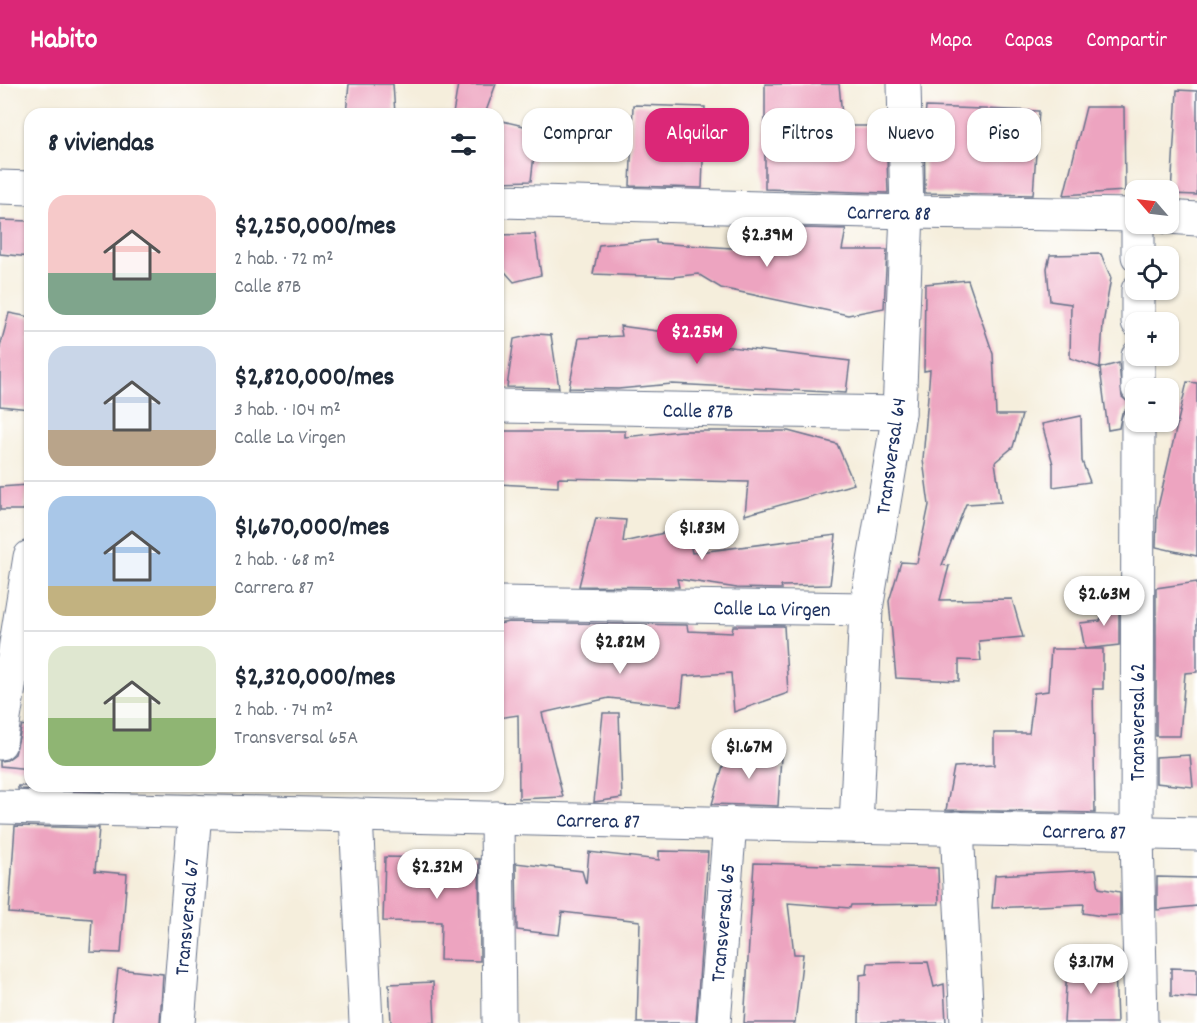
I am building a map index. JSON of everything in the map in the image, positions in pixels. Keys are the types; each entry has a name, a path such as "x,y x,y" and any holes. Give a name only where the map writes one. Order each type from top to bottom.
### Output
{"street":[{"name":"Transversal 64","path":"856,826 866,609 898,413 907,212 904,84"},
{"path":"0,187 24,188"},
{"name":"Carrera 88","path":"504,201 907,212 1125,215"},
{"path":"1179,218 1197,219"},
{"name":"Calle 87B","path":"504,406 898,413"},
{"name":"Transversal 62","path":"1138,432 1137,832 1141,1023"},
{"path":"0,742 24,594"},
{"name":"Calle La Virgen","path":"504,603 866,609"},
{"name":"Carrera 87","path":"0,807 211,803 356,814 1197,834"},
{"name":"Transversal 67","path":"178,1023 211,803"},
{"path":"356,814 366,1023"},
{"path":"496,818 500,1023"},
{"name":"Transversal 65","path":"714,1023 730,823"},
{"path":"957,828 967,1023"}],"building":[{"path":"349,84 393,84 395,108 347,108"},
{"path":"458,84 496,84 487,108 454,108"},
{"path":"765,84 839,84 841,108 765,108"},
{"path":"1177,90 1197,91 1197,195 1179,194 1179,180 1172,180"},
{"path":"633,105 705,107 645,108 645,162 703,162 702,188 630,186 631,162 633,162"},
{"path":"1086,107 1124,107 1125,191 1064,195"},
{"path":"955,108 967,108 967,162 1035,162 1033,195 925,193 925,162 955,162"},
{"path":"504,121 522,126 522,162 533,162 531,181 504,182"},
{"path":"855,126 867,126 867,162 887,162 888,193 765,189 765,162 855,162"},
{"path":"0,220 24,221 24,256 0,254"},
{"path":"804,228 846,229 842,250 887,250 884,308 848,315 721,288 698,274 673,277 593,274 599,245 656,240 656,243 762,250 765,234"},
{"path":"535,234 541,275 514,282 504,271 504,235"},
{"path":"1101,254 1111,278 1103,324 1100,368 1070,358 1071,304 1050,301 1047,268 1050,255"},
{"path":"968,280 993,354 996,415 1022,415 1013,447 995,462 1001,502 966,504 942,565 949,566 940,600 1012,599 1023,637 979,641 981,661 959,660 959,681 896,678 889,601 901,562 917,563 929,505 923,460 930,370 924,371 925,284"},
{"path":"9,313 24,316 24,408 0,406 0,347"},
{"path":"620,326 672,333 672,340 850,361 846,393 672,384 618,389 569,388 579,338 622,336"},
{"path":"537,334 551,335 559,388 507,387 514,339"},
{"path":"1119,363 1125,410 1122,413 1119,428 1108,430 1100,368"},
{"path":"1187,382 1197,383 1197,556 1156,547 1157,511 1175,432 1179,432 1179,416"},
{"path":"1081,416 1082,461 1090,482 1053,487 1053,464 1042,424"},
{"path":"504,431 625,431 625,437 680,431 788,431 837,444 854,484 745,515 748,482 558,478 558,487 504,484"},
{"path":"24,485 24,510 0,510 0,487"},
{"path":"596,518 626,520 623,542 687,528 692,553 836,535 830,585 781,586 782,589 737,588 677,579 679,587 579,586"},
{"path":"1197,582 1197,672 1185,673 1180,736 1156,736 1156,588"},
{"path":"1119,593 1119,645 1085,649 1080,623 1100,621 1110,595"},
{"path":"504,623 687,625 688,631 732,633 733,626 784,626 788,693 734,712 731,673 684,676 681,706 609,698 542,713 563,797 519,799 518,715 504,717"},
{"path":"1051,649 1103,649 1103,689 1093,689 1095,813 946,810 954,767 994,765 994,733 1029,733 1034,693 1048,691"},
{"path":"603,713 619,713 622,798 594,802"},
{"path":"22,725 24,726 24,768 0,766 0,761 7,760 15,754"},
{"path":"727,752 781,756 778,806 712,804"},
{"path":"1190,755 1193,787 1156,783 1156,757"},
{"path":"15,826 99,828 95,871 127,874 121,953 90,952 92,919 9,913"},
{"path":"659,851 708,852 696,1023 637,1023 640,921 562,912 559,935 517,930 516,863 582,871 586,884 589,852 659,860"},
{"path":"385,857 479,859 480,961 440,960 441,922 383,921"},
{"path":"754,863 938,868 939,904 851,905 850,908 788,903 794,954 803,954 795,1023 744,1023"},
{"path":"1096,870 1099,888 1120,892 1120,915 1102,916 1083,913 1084,904 992,908 995,875"},
{"path":"1157,877 1197,878 1197,906 1157,910"},
{"path":"928,962 934,987 944,984 946,1023 859,1023 860,975 867,974 868,963"},
{"path":"1067,966 1115,967 1117,1023 1064,1023"},
{"path":"1171,968 1197,969 1197,998 1171,996"},
{"path":"118,969 163,974 160,1023 112,1023"},
{"path":"433,982 435,1023 391,1023 389,984"}]}
